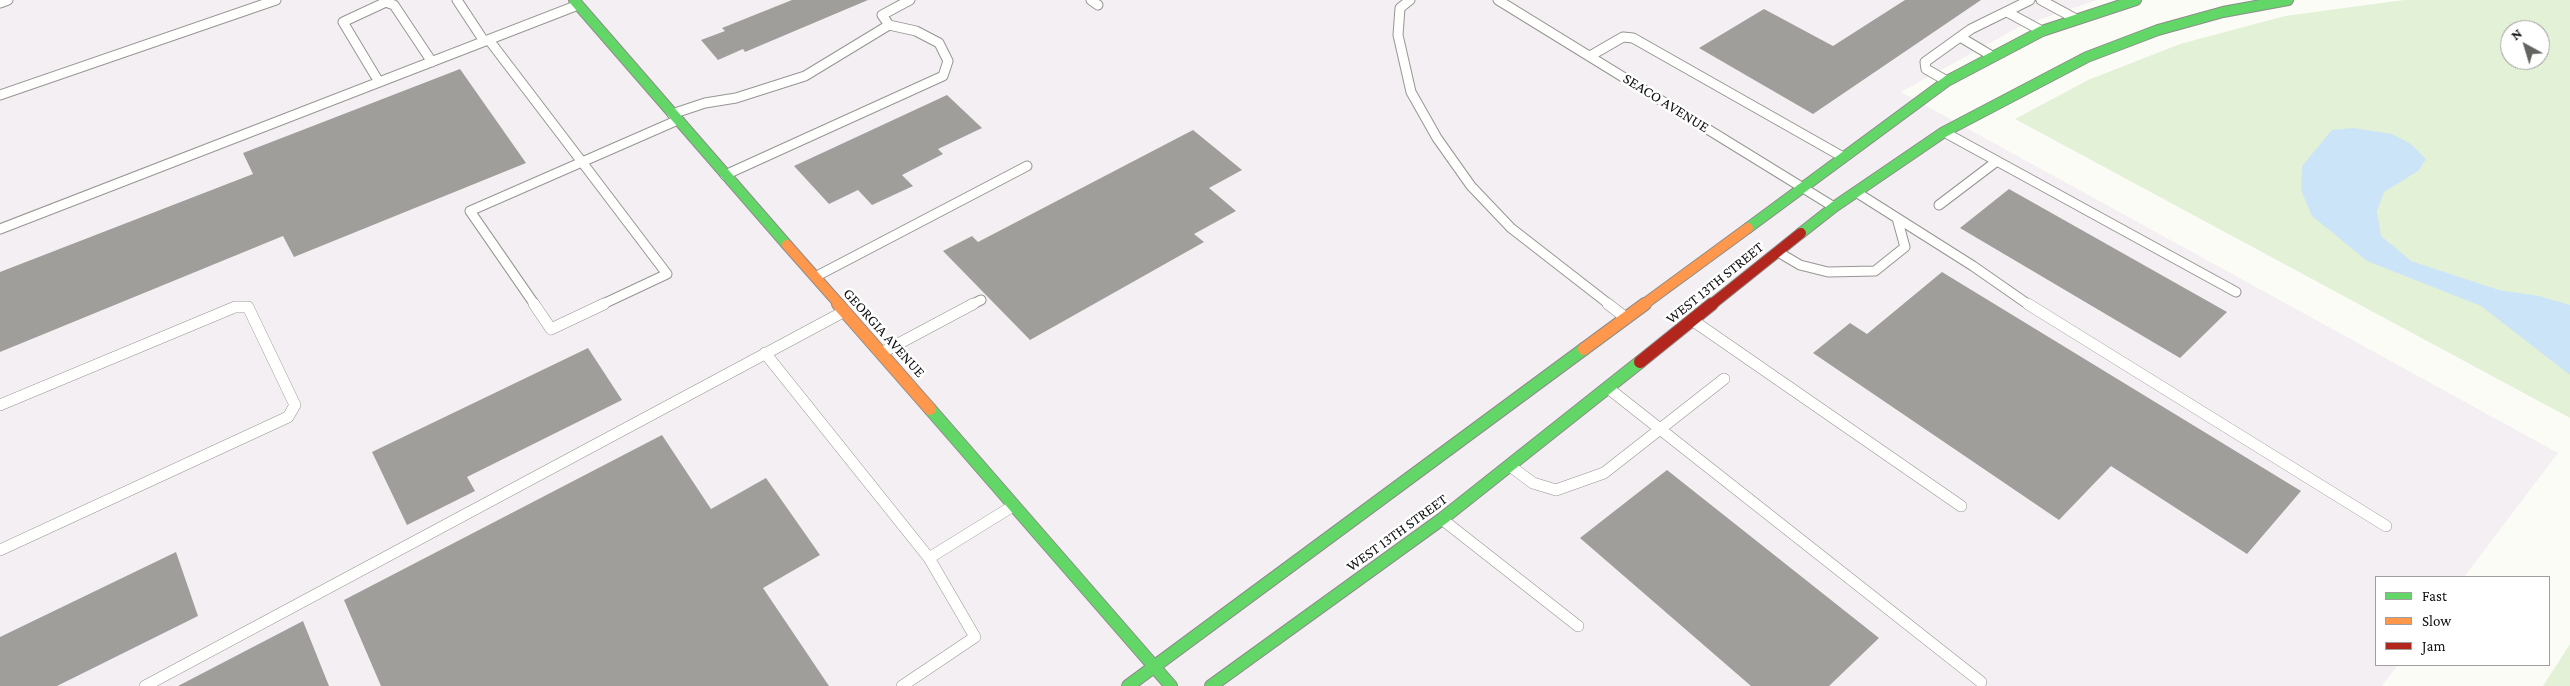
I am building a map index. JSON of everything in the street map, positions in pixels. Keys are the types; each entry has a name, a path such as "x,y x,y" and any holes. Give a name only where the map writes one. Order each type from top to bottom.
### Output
{"main road":[{"name":"WEST 13TH STREET","path":"1211,686 1442,519 1834,207 1944,132 2088,57 2158,30 2223,12 2288,0"},
{"name":"WEST 13TH STREET","path":"1128,686 1947,81 2042,31 2129,1"},
{"name":"GEORGIA AVENUE","path":"576,2 814,278 883,352 1171,686"}],"lane":[{"path":"0,3 8,0"},
{"path":"0,95 276,0"},
{"path":"457,0 487,41 582,162 667,274 551,329 470,211 582,162 705,103 736,98 805,76 889,25"},
{"path":"725,175 943,76 948,61 939,43 916,31 889,25 882,16 910,0"},
{"path":"1410,0 1400,8 1398,35 1411,92 1437,138 1471,186 1511,228 1626,318"},
{"path":"1947,81 1926,70 1925,62 1960,37 2030,0"},
{"path":"2042,0 2076,19"},
{"path":"379,82 343,22 358,13 389,1 394,5 432,62"},
{"name":"SEACO AVENUE","path":"1504,1 1834,207"},
{"path":"0,229 487,41 576,2"},
{"path":"2007,12 2042,31"},
{"path":"1960,37 1992,56"},
{"path":"1590,56 1623,38 1634,38 1842,157"},
{"path":"1944,132 2236,292"},
{"path":"1939,205 1996,161"},
{"path":"814,278 1027,166"},
{"path":"1856,192 1973,266 2039,312 2386,526"},
{"path":"1778,252 1800,265 1828,272 1875,271 1905,247 1897,218"},
{"path":"883,352 982,300"},
{"path":"0,405 235,307 248,307 295,405 288,417 0,550"},
{"path":"145,686 845,311"},
{"path":"1692,320 1960,506"},
{"path":"765,353 929,558 975,637 902,686"},
{"path":"1509,466 1533,483 1556,490 1604,473 1724,379"},
{"path":"1607,388 1981,682"},
{"path":"929,558 1014,505"},
{"path":"1442,519 1578,626"}],"shaded area":[{"path":"0,0 2097,0 2021,26 1901,92 2558,453 2465,576 2375,576 2375,666 2397,666 2382,686 0,686"}],"green space":[{"path":"2404,0 2570,0 2570,418 2015,119 2088,80 2180,44 2285,16"},
{"path":"2570,644 2570,686 2543,686"}],"water":[{"path":"2353,128 2392,134 2411,144 2426,159 2418,171 2384,192 2377,211 2381,236 2411,261 2499,290 2539,296 2570,305 2570,375 2481,306 2367,261 2312,216 2301,190 2302,166 2332,130"}],"building":[{"path":"792,0 868,0 745,52 743,49 718,60 701,40 725,31 722,28"},
{"path":"1905,0 1981,0 1813,114 1699,48 1764,9 1833,46"},
{"path":"460,69 526,163 294,257 283,236 0,352 0,272 253,174 243,153"},
{"path":"947,95 982,128 938,149 943,154 902,175 913,186 872,205 858,190 829,204 794,166"},
{"path":"1193,130 1242,170 1209,188 1236,211 1194,234 1204,242 1030,340 943,251 972,236 978,242"},
{"path":"2009,189 2227,312 2180,358 1960,228"},
{"path":"1942,272 2301,491 2247,554 2111,466 2059,520 1813,353 1850,323 1867,334"},
{"path":"588,348 622,400 467,477 475,491 407,525 372,452"},
{"path":"662,435 711,509 766,478 820,555 763,588 829,686 381,686 344,600"},
{"path":"1667,470 1879,638 1829,686 1751,686 1580,538"},
{"path":"176,552 198,616 57,686 0,686 0,637"},
{"path":"303,621 329,686 178,686"}],"traffic: fast":[{"path":"574,0 787,245"},
{"path":"1748,228 1947,81 2042,31 2136,0"},
{"path":"1801,233 1834,207 1944,132 2087,57 2158,30 2223,12 2288,0"},
{"path":"1128,686 1584,349"},
{"path":"1211,686 1442,519 1640,362"},
{"path":"930,409 1171,686"}],"traffic: slow":[{"path":"1584,349 1748,228"},
{"path":"787,245 930,409"}],"traffic: jam":[{"path":"1640,362 1801,233"}]}
